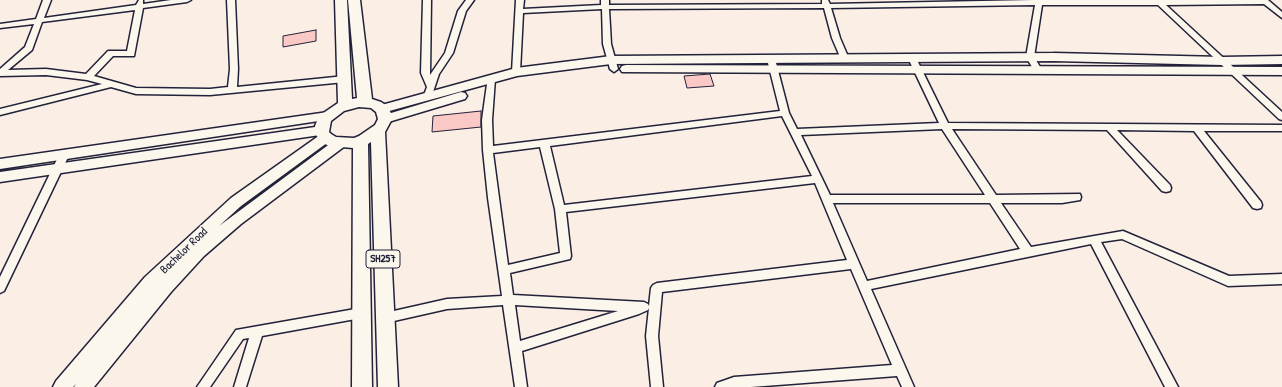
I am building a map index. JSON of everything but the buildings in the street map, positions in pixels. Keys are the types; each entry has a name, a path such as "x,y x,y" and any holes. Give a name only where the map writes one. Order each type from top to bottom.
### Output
{"main road":[{"path":"341,0 345,105"},
{"path":"354,0 365,102"},
{"path":"365,102 376,105 382,120 360,141 340,143 334,142 324,134 324,120 345,105 365,102"},
{"name":"SH257","path":"382,120 385,318 388,387"},
{"name":"SH257","path":"360,141 362,387"}],"street":[{"path":"0,73 29,48 47,0"},
{"path":"0,26 140,3 187,0"},
{"path":"231,0 234,69 232,91"},
{"path":"427,0 426,73 430,91"},
{"path":"430,91 435,74 449,53 462,11 470,0"},
{"path":"516,72 520,0"},
{"path":"520,11 605,3 1265,1 1282,16"},
{"path":"1038,2 1030,57 1038,70"},
{"path":"1158,2 1282,117"},
{"path":"88,77 111,53 131,54 140,3"},
{"path":"605,3 607,44 613,65"},
{"path":"826,3 836,38 845,59"},
{"path":"382,120 490,83 516,72 562,65 915,64 1030,57 1222,61 1282,60"},
{"path":"773,64 845,59 1038,70 1282,71"},
{"path":"773,64 785,113 796,132 818,179 908,387"},
{"path":"915,64 944,126 1028,252"},
{"path":"382,120 430,91 613,65"},
{"path":"0,73 46,72 88,77 136,91 232,91 345,79"},
{"path":"490,83 487,120 488,150 493,198 505,270 521,387"},
{"path":"0,112 111,84"},
{"path":"488,150 785,113"},
{"path":"0,164 65,153 328,116"},
{"path":"796,132 944,126 1282,128"},
{"path":"1109,127 1166,188"},
{"path":"1196,127 1257,205"},
{"path":"0,177 58,168 324,134"},
{"name":"Bachelor Road","path":"62,387 151,282 213,222 236,202 324,134"},
{"path":"505,270 566,256 560,209 544,142"},
{"name":"Bachelor Road","path":"83,387 165,287 204,248 236,220 340,143"},
{"path":"0,288 2,278 65,153"},
{"path":"560,209 818,179"},
{"path":"826,199 1062,199 1076,197"},
{"path":"863,286 1094,239 1123,235 1228,281 1282,279"},
{"path":"1094,239 1172,387"},
{"path":"657,387 649,306 656,288 854,264"},
{"path":"385,318 448,304 508,300 649,306"},
{"path":"515,348 649,306"},
{"path":"203,387 240,334 361,313"},
{"path":"240,387 257,332"},
{"path":"721,387 734,383 764,383 901,370"}]}
